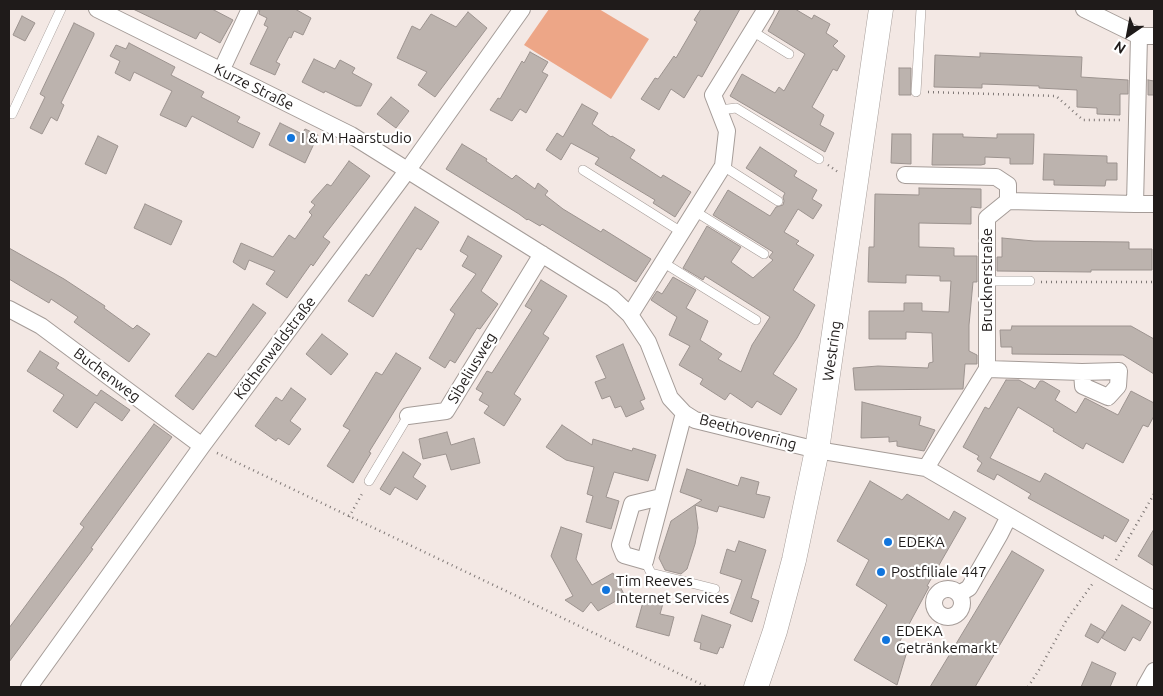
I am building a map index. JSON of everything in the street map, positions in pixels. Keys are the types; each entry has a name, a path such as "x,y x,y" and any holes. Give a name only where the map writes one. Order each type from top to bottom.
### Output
{"street":[{"name":"Kurze Straße","path":"97,9 351,135 407,171"},
{"path":"221,71 250,9"},
{"name":"Köthenwaldstraße","path":"29,687 202,446 407,171 522,9"},
{"path":"630,315 723,166 727,131 713,96 766,9"},
{"name":"Westring","path":"756,687 775,631 794,560 817,450 881,9"},
{"path":"1084,9 1146,36 1136,120 1135,204"},
{"name":"Beethovenring","path":"407,171 612,298 630,315 648,342 670,398 684,413 696,420 817,450 926,468 1154,600"},
{"path":"905,175 996,177 1008,185 1008,201 1154,204"},
{"name":"Brucknerstraße","path":"987,369 987,218 1008,201"},
{"name":"Sibeliusweg","path":"408,416 446,411 542,254"},
{"name":"Buchenweg","path":"9,309 41,326 202,446"},
{"path":"926,468 987,369 1082,372"},
{"path":"661,496 632,504 620,545 624,555 645,562 684,413"},
{"path":"959,594 969,588 1009,516"},
{"path":"1145,687 1154,671"}],"lane":[{"path":"12,114 61,9"},
{"path":"916,92 921,9"},
{"path":"752,31 789,54"},
{"path":"720,110 736,108 820,158"},
{"path":"723,166 778,200"},
{"path":"583,170 682,233"},
{"path":"696,212 764,254"},
{"path":"664,263 756,320"},
{"path":"986,281 1030,282"},
{"name":"Sibeliusweg","path":"369,481 408,416"},
{"path":"645,562 651,573 715,589"}],"path":[{"path":"916,92 1056,96 1083,120 1136,120"},
{"path":"1030,282 1154,282"},
{"path":"202,446 708,687"},
{"path":"349,516 369,481"},
{"path":"1028,687 1066,621 1105,571 1154,494"}],"shaded area":[{"path":"549,9 599,9 649,39 611,99 524,45"}],"building":[{"path":"133,9 212,9 233,20 220,43 200,32 196,39"},
{"path":"260,9 295,9 311,18 303,35 294,31 291,38 289,37 276,62 280,64 275,75 250,64 268,27 264,25 267,18 259,14"},
{"path":"701,9 740,9 702,77 698,75 684,98 671,89 659,110 641,99 655,78 658,79 674,56 676,58 697,22 694,20"},
{"path":"780,9 795,9 812,19 814,15 830,24 826,33 838,41 833,46 845,56 837,71 833,69 812,107 824,115 820,125 834,133 825,152 730,96 742,74 775,93 779,87 784,91 805,54 768,31"},
{"path":"468,12 487,28 435,97 418,85 427,72 397,58 412,26 420,30 431,14 456,27"},
{"path":"22,16 35,23 25,41 13,35"},
{"path":"74,23 94,33 94,35 61,103 64,105 57,121 51,117 42,134 30,128 45,97 40,94"},
{"path":"129,43 175,67 171,75 204,92 201,97 240,117 237,122 260,133 253,148 192,116 186,127 160,115 172,91 134,72 130,81 115,73 120,61 110,56 116,45 126,49"},
{"path":"530,52 548,62 542,72 548,75 526,113 520,109 512,121 490,110 498,98 500,99 522,61 524,63"},
{"path":"980,53 1082,57 1081,77 1128,80 1128,94 1120,94 1120,115 1097,114 1097,108 1077,107 1077,90 1039,88 1039,86 982,84 982,88 934,87 935,55 980,57"},
{"path":"314,59 335,69 340,60 355,68 352,73 372,84 361,106 356,106 325,91 324,93 302,82"},
{"path":"899,68 911,68 911,95 899,95"},
{"path":"1148,80 1154,81 1154,95 1148,95"},
{"path":"391,97 409,111 396,128 377,114"},
{"path":"582,104 598,113 592,124 635,150 630,158 661,178 663,175 691,192 675,217 653,203 655,200 595,164 599,158 571,143 561,160 546,150 557,133 563,137"},
{"path":"280,123 302,134 305,129 318,135 305,163 269,145"},
{"path":"892,134 911,134 911,164 891,163"},
{"path":"933,134 963,134 963,137 997,138 997,134 1034,134 1033,164 1010,164 1010,158 985,157 985,164 981,165 932,165"},
{"path":"98,136 118,146 106,174 85,164"},
{"path":"462,144 487,159 486,161 512,179 516,175 535,189 538,183 548,191 545,195 563,209 601,232 603,229 651,259 636,282 542,224 540,226 527,220 446,169"},
{"path":"760,147 797,171 794,176 817,190 812,199 822,205 813,219 798,209 784,232 799,241 796,244 814,255 793,290 815,305 797,338 773,374 797,389 781,415 757,401 752,408 730,393 725,400 700,384 703,379 679,365 690,346 669,335 677,317 651,300 657,291 662,294 673,277 696,290 686,308 708,321 700,340 722,354 718,359 741,372 752,345 770,317 705,276 703,280 683,268 707,226 741,247 731,262 753,278 773,260 769,257 773,252 713,215 728,190 770,216 776,207 783,205 785,193 746,168"},
{"path":"1044,154 1107,156 1107,163 1117,163 1117,180 1106,180 1105,186 1054,185 1054,180 1043,180"},
{"path":"349,161 370,176 323,237 330,242 313,266 311,264 287,298 266,284 275,271 249,260 245,270 233,262 241,243 273,257 289,235 295,239 312,215 309,212 315,205 311,202 327,184 331,186"},
{"path":"919,188 981,189 981,208 971,207 971,224 919,223 919,247 954,248 954,256 977,256 977,282 973,282 969,325 969,351 977,355 977,364 965,364 963,389 855,390 853,368 878,366 928,368 929,363 933,362 932,333 906,332 906,339 869,339 869,311 904,311 904,303 922,303 922,311 949,312 951,281 940,281 940,276 906,275 906,283 868,282 869,247 874,247 875,194 919,195"},
{"path":"145,204 182,221 171,245 134,228"},
{"path":"415,207 439,222 421,250 417,248 373,317 348,301 366,274 369,276"},
{"path":"468,236 502,256 481,291 498,304 480,329 477,328 455,363 450,360 445,368 429,358 455,314 450,310 476,274 462,266 468,256 460,251"},
{"path":"1002,238 1034,241 1129,242 1129,249 1152,249 1152,270 1091,270 1091,272 997,271 997,257 1002,257"},
{"path":"9,248 64,279 105,306 104,308 133,329 137,325 150,334 129,362 74,322 78,317 51,299 49,303 9,279"},
{"path":"541,280 567,296 543,334 549,338 514,394 521,399 504,426 484,413 489,406 479,400 483,393 476,389 487,371 492,373 532,310 525,306"},
{"path":"253,304 266,313 193,410 175,396 208,353 216,357"},
{"path":"1012,326 1131,326 1154,339 1154,374 1123,355 1012,354 1012,347 1001,347 1000,330 1011,330"},
{"path":"322,334 348,354 331,375 306,354"},
{"path":"623,344 645,399 640,401 644,409 626,417 621,406 615,408 610,396 602,399 595,382 606,378 596,356"},
{"path":"40,351 59,363 56,368 97,396 101,390 130,410 122,421 95,402 77,428 53,411 64,395 27,371"},
{"path":"396,353 421,368 369,452 371,453 353,483 327,466 350,430 343,426 376,372 382,375"},
{"path":"1006,380 1019,380 1035,389 1040,381 1043,381 1060,391 1055,400 1076,413 1085,398 1118,415 1131,391 1154,403 1154,416 1148,427 1143,425 1123,463 1086,443 1083,449 1018,407 990,458 1040,482 1045,473 1129,520 1116,542 1104,535 1103,539 1028,498 1031,494 997,474 994,480 977,471 982,463 977,459 979,456 963,447 985,407 989,409"},
{"path":"291,388 306,399 290,421 301,429 289,445 278,438 276,441 255,426 276,397 282,401"},
{"path":"862,402 921,417 919,425 935,430 924,451 897,446 897,441 889,442 889,437 861,438"},
{"path":"154,424 172,437 91,548 93,549 9,662 9,628 84,527 80,524"},
{"path":"562,425 592,445 593,439 632,451 633,448 656,455 648,481 614,472 606,497 619,501 611,529 586,522 593,496 587,494 594,467 566,460 546,447"},
{"path":"447,432 451,445 474,438 480,463 451,470 446,454 423,459 419,439"},
{"path":"403,452 421,464 413,477 426,486 417,500 395,487 390,495 380,489"},
{"path":"687,469 738,486 741,477 759,482 756,494 770,497 764,518 719,506 717,512 695,505 698,528 695,544 687,569 681,574 665,570 659,558 671,521 702,500 680,492"},
{"path":"870,481 902,500 907,494 949,520 954,511 966,518 927,586 929,587 900,641 908,648 897,685 854,660 887,605 856,585 869,560 837,541"},
{"path":"561,527 582,534 576,559 592,585 613,573 625,596 598,611 591,602 583,612 565,600 573,596 551,556"},
{"path":"1154,529 1154,566 1138,556"},
{"path":"739,541 766,550 751,598 759,601 752,622 730,613 742,580 720,573 727,549 735,552"},
{"path":"1012,551 1044,570 975,687 930,687"},
{"path":"645,595 664,600 660,614 674,617 669,636 636,627"},
{"path":"1122,605 1151,622 1140,641 1133,637 1125,651 1102,638"},
{"path":"702,615 731,625 723,648 720,647 717,654 700,649 701,643 694,641"},
{"path":"1091,624 1105,632 1098,643 1085,636"},
{"path":"1092,662 1116,673 1110,687 1081,687"}],"place":[{"name":"I & M Haarstudio","path":"291,138"},
{"name":"EDEKA","path":"888,542"},
{"name":"Postfiliale 447","path":"881,572"},
{"name":"Tim Reeves Internet Services","path":"606,590"},
{"name":"EDEKA Getränkemarkt","path":"886,640"}]}
